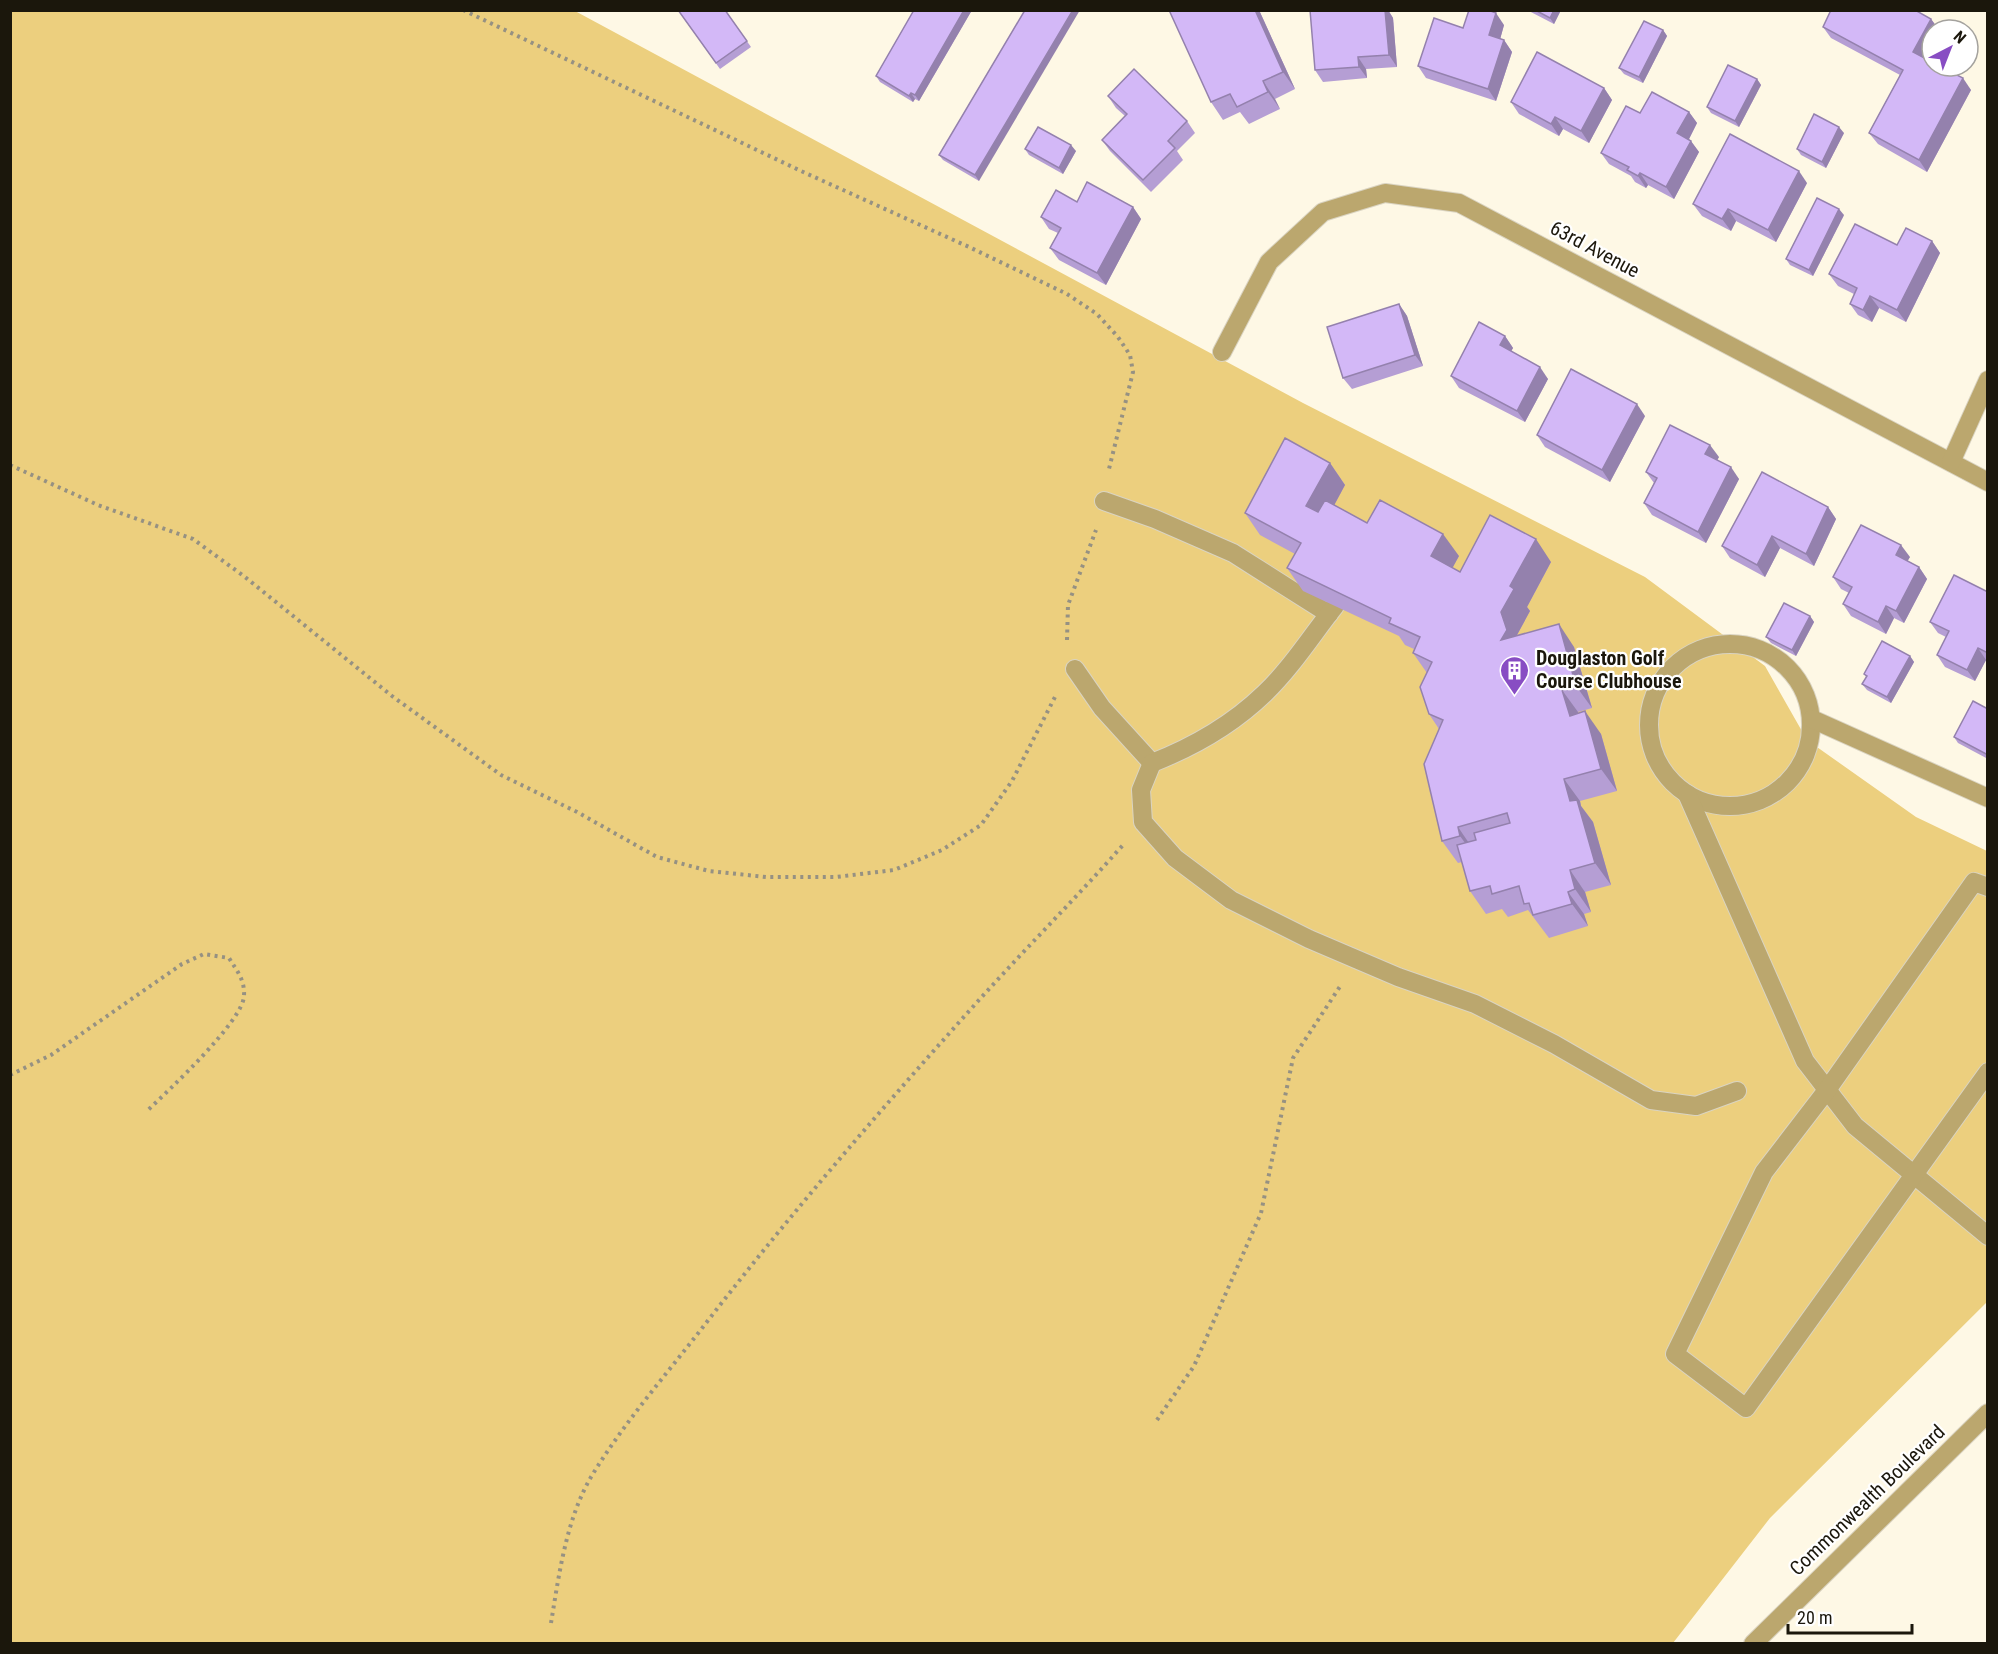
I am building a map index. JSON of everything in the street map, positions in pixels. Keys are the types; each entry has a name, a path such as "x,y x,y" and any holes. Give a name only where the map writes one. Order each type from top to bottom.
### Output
{"street":[{"name":"63rd Avenue","path":"1222,352 1269,262 1323,212 1385,193 1459,203 1988,482"},
{"path":"1951,462 1988,380"},
{"path":"1104,501 1155,519 1233,553 1332,610 1265,693 1226,725 1184,751 1152,763 1141,790 1143,822 1175,858 1231,900 1309,939 1476,1004 1554,1044 1651,1100 1696,1106 1737,1091"},
{"path":"1741,643 1768,652 1790,669 1805,692 1812,719 1810,744 1799,768 1783,787 1761,801 1736,806 1711,804 1687,794 1666,776 1653,752 1648,724 1653,697 1666,673 1687,654 1713,644 1741,643"},
{"path":"1074,669 1102,708 1152,763"},
{"path":"1812,719 1988,798"},
{"path":"1687,794 1805,1060 1855,1126 1988,1236"},
{"path":"1988,887 1974,882 1827,1090 1764,1172 1675,1354 1746,1408 1988,1072"},
{"name":"Commonwealth Boulevard","path":"1753,1644 1988,1413"}],"path":[{"path":"10,465 98,505 193,539 245,576 392,696 501,775 577,812 657,857 709,872 766,877 836,877 894,870 942,850 981,825 1012,781 1040,723 1074,669 1067,638 1068,604 1095,536 1104,501 1110,456 1133,372 1130,355 1118,337 1097,314 1067,294 801,171 463,10"},
{"path":"551,1623 565,1545 590,1478 641,1407 732,1290 869,1125 1143,822"},
{"path":"10,1075 51,1055 182,964 204,954 228,958 242,977 244,999 232,1020 198,1063 148,1110"},
{"path":"1157,1420 1194,1366 1261,1213 1293,1058 1359,960"}],"shaded area":[{"path":"11,11 575,11 1303,403 1645,577 1765,666 1807,740 1916,817 1987,851 1987,1302 1770,1518 1673,1643 11,1644"}],"building":[{"path":"678,10 725,10 747,41 716,63"},
{"path":"914,10 964,10 915,95 911,93 909,96 876,76"},
{"path":"1025,10 1073,10 975,175 939,155"},
{"path":"1169,10 1255,10 1283,72 1263,81 1268,92 1237,107 1230,94 1211,102"},
{"path":"1310,10 1385,10 1389,55 1358,57 1359,67 1315,70"},
{"path":"1469,10 1488,10 1496,13 1489,35 1504,40 1488,89 1418,66 1434,18 1463,28"},
{"path":"1535,10 1554,10 1550,18"},
{"path":"1831,10 1915,10 1929,18 1920,18 1920,39 1913,52 1920,56 1920,78 1963,78 1919,160 1869,133 1903,70 1823,27"},
{"path":"1644,21 1663,30 1639,77 1619,68"},
{"path":"1537,52 1604,88 1581,131 1555,117 1551,124 1511,102"},
{"path":"1728,65 1757,79 1735,121 1707,107"},
{"path":"1134,69 1187,121 1168,141 1175,148 1143,180 1102,140 1127,114 1108,96"},
{"path":"1652,92 1689,112 1677,133 1691,141 1666,187 1640,173 1638,176 1627,170 1629,167 1601,153 1626,106 1640,113"},
{"path":"1814,114 1839,127 1822,162 1797,149"},
{"path":"1038,127 1071,145 1059,168 1025,149"},
{"path":"1730,134 1799,171 1768,230 1728,209 1722,219 1693,204"},
{"path":"1087,182 1133,207 1097,273 1050,248 1061,228 1041,217 1056,190 1077,202"},
{"path":"1817,198 1839,209 1809,270 1786,259"},
{"path":"1855,224 1897,245 1906,228 1932,241 1897,310 1870,296 1863,310 1850,304 1857,288 1829,274"},
{"path":"1399,304 1415,355 1343,378 1327,327"},
{"path":"1479,322 1505,336 1500,345 1540,367 1517,411 1451,376"},
{"path":"1571,369 1637,404 1602,470 1537,435"},
{"path":"1670,425 1710,445 1705,454 1731,467 1698,532 1644,503 1657,478 1646,472"},
{"name":"Douglaston Golf Course Clubhouse","path":"1285,438 1330,463 1306,506 1318,512 1325,500 1367,523 1380,500 1443,534 1431,556 1460,572 1490,515 1536,539 1510,586 1514,589 1501,612 1507,630 1501,640 1559,624 1576,686 1562,690 1570,716 1585,711 1601,769 1564,779 1570,801 1577,800 1595,863 1570,870 1575,889 1568,892 1572,904 1533,915 1529,903 1524,904 1519,886 1492,894 1490,886 1470,891 1457,845 1476,840 1474,833 1510,823 1507,813 1458,827 1460,836 1442,841 1424,764 1443,720 1429,714 1420,687 1432,662 1413,653 1420,637 1389,623 1391,618 1287,568 1301,543 1245,513"},
{"path":"1762,472 1828,507 1806,554 1772,536 1757,565 1722,546"},
{"path":"1861,525 1901,545 1896,555 1919,567 1896,611 1886,606 1878,622 1843,604 1852,587 1833,577"},
{"path":"1954,575 1988,592 1988,653 1978,648 1967,670 1937,655 1949,631 1930,622"},
{"path":"1784,603 1810,616 1792,650 1766,637"},
{"path":"1882,641 1910,656 1887,697 1862,684 1867,676 1864,674"},
{"path":"1973,701 1988,709 1988,755 1954,737"}],"place":[{"name":"Douglaston Golf Course Clubhouse","path":"1515,696"}]}
